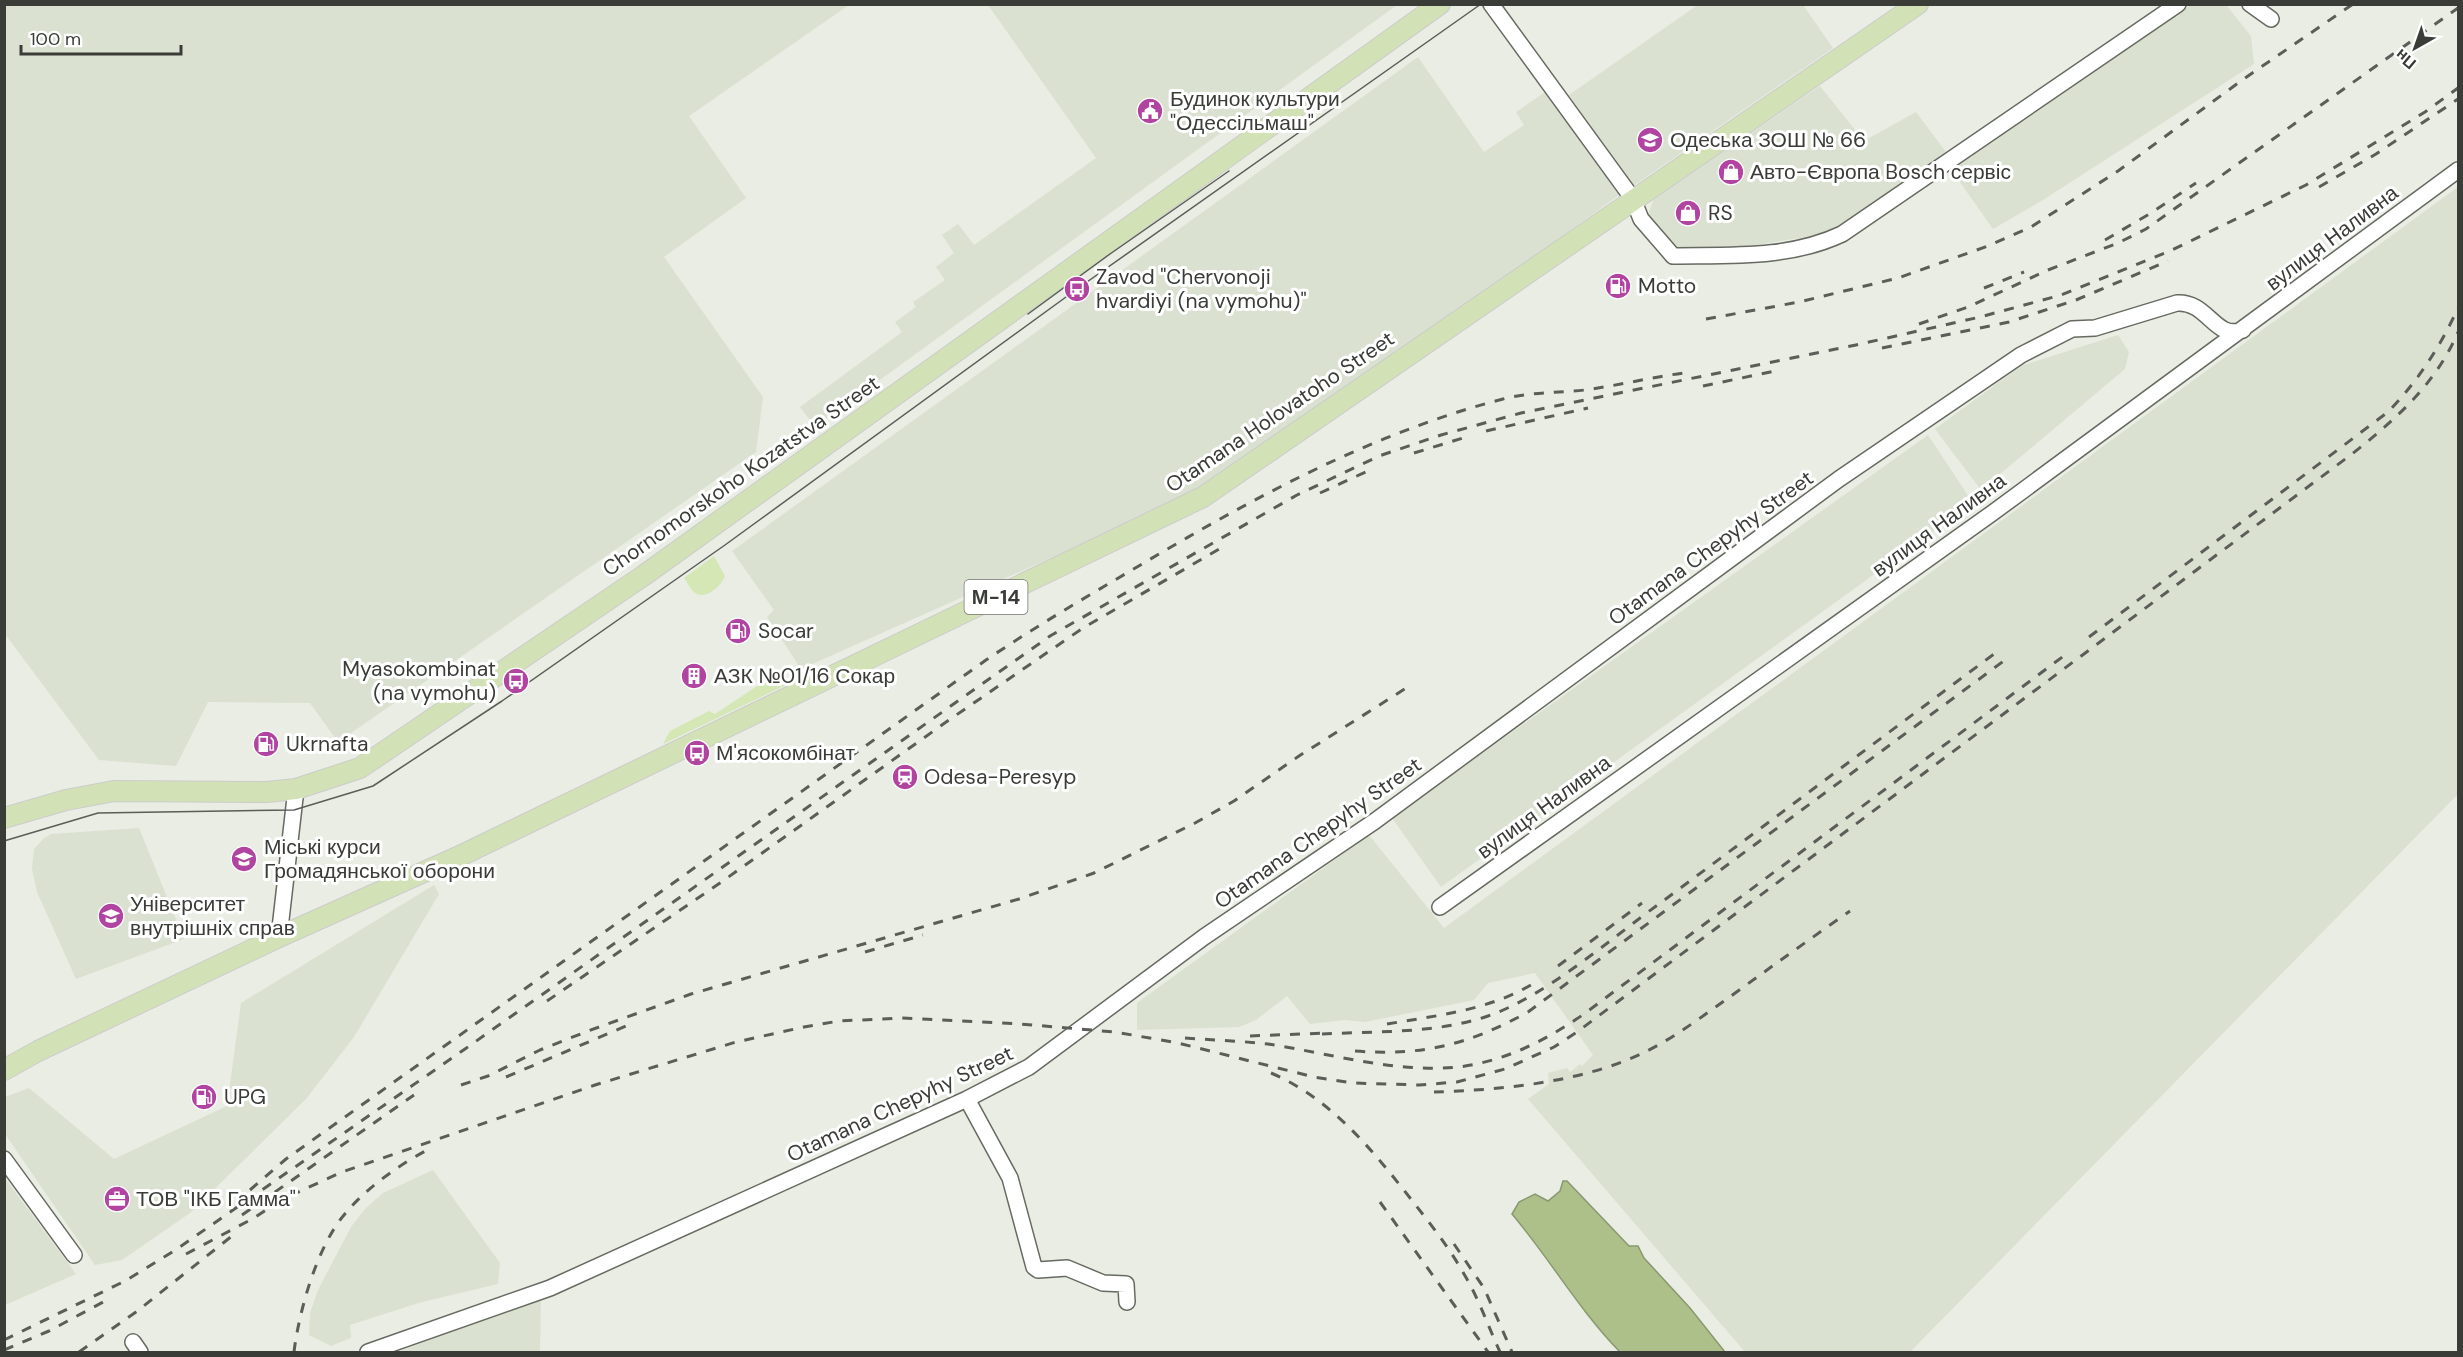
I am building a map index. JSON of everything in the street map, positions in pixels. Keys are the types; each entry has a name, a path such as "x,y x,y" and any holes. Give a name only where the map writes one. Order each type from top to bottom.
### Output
{"main road":[{"name":"Chornomorskoho Kozatstva Street","path":"4,818 66,800 114,792 267,792 296,789 342,775 370,762 562,632 797,466 1440,4"},
{"name":"Otamana Holovatoho Street","path":"4,1070 38,1051 279,937 464,854 1203,497 1918,4"}],"street":[{"path":"1491,4 1633,199 1641,219 1673,256 1775,253 1827,241 1842,234 2178,4"},
{"path":"2250,4 2271,20"},
{"name":"вулиця Наливна","path":"1440,907 1992,514 2458,170"},
{"name":"Otamana Chepyhy Street","path":"368,1353 550,1288 967,1099 1029,1067 1204,937 1375,821 1839,479 2021,355 2072,329 2095,328 2185,302 2200,308 2224,330 2236,333 2243,330"},
{"path":"279,937 296,789"},
{"path":"967,1099 1010,1178 1034,1267 1038,1270 1067,1268 1103,1283 1126,1284 1127,1302"},
{"path":"4,1159 74,1255"}],"shaded area":[{"path":"5,4 849,5 689,116 746,198 664,257 763,397 756,452 338,742 310,703 208,702 176,766 99,760 5,634"},
{"name":"Одеська ЗОШ № 66","path":"1699,4 1803,5 1833,48 1633,186 1569,95"},
{"path":"988,5 1397,5 815,427 800,407 902,332 895,322 916,307 913,302 945,280 936,267 954,253 942,235 958,224 974,245 1096,158"},
{"path":"2191,5 2226,5 2251,36 2254,64 2043,200 1993,229 1950,168"},
{"path":"1418,57 1484,152 1524,125 1516,112 1551,88 1623,192 1477,299 1179,501 801,669 767,617 774,610 732,551"},
{"path":"1820,86 1864,141 1916,112 1946,152 1833,232 1757,245 1672,250 1647,218 1654,198"},
{"path":"2458,187 2458,794 1910,1352 1745,1352 1528,1099 1549,1084 1548,1073 1567,1068 1570,1072 1580,1064 1582,1066 1593,1055 1535,973 1488,983 1474,1000 1365,1022 1344,1020 1310,1024 1287,996 1256,1020 1239,1027 1137,1030 1137,1003 1369,835 1444,928"},
{"path":"2118,335 2129,352 2125,369 1981,490 1935,429 2021,366"},
{"path":"1928,435 1973,503 1441,887 1392,818"},
{"path":"714,556 725,576 714,590 705,595 697,594 684,578"},
{"path":"777,673 784,674 790,683 663,744 670,731 709,711 715,714"},
{"name":"Університет внутрішніх справ","path":"139,828 184,939 76,979 37,892 32,869 34,849 51,834"},
{"path":"434,885 439,894 354,1037 306,1099 190,1213 122,1260 95,1265 5,1134 5,1097 29,1088 114,1159 227,1106 241,1003"},
{"path":"433,1170 500,1263 498,1284 422,1302 350,1325 351,1338 331,1346 309,1335 310,1313 318,1290 351,1227 365,1209 383,1193"},
{"path":"4,1177 76,1274 5,1305 4,1305"},
{"path":"1563,1181 1567,1181 1629,1246 1638,1246 1644,1258 1690,1308 1725,1352 1620,1352 1591,1319 1512,1214 1519,1202 1535,1194 1548,1201 1560,1191"},
{"path":"541,1296 540,1352 399,1352"}],"tram line":[{"path":"4,841 98,813 294,810 373,786 502,701 725,545 1077,289 1481,4"},
{"path":"1028,314 1229,171"}],"railway":[{"path":"1706,319 1799,302 1898,278 1988,246 2031,227 2118,171 2245,78 2353,4"},
{"path":"1919,324 1968,307 2146,229 2458,8"},
{"path":"4,1340 125,1281 174,1251 465,1049 1050,636 1297,495 1379,456 1441,435 1521,413 1856,345 1980,317 2061,295 2170,251 2306,185 2425,112 2458,88"},
{"path":"2319,187 2376,154 2458,99"},
{"path":"2105,240 2196,183"},
{"path":"1882,348 2009,322 2076,300 2168,261"},
{"path":"1984,288 2024,272"},
{"path":"2089,637 2388,412 2428,363 2458,308"},
{"path":"186,1254 254,1218 281,1200 342,1172 595,1085 736,1042 839,1021 902,1018 1115,1032 1178,1043 1314,1077 1353,1083 1419,1085 1457,1082 1505,1069 1554,1047 1577,1032 2352,454 2413,400 2438,368 2458,332"},
{"path":"1703,386 1780,370"},
{"path":"250,1190 286,1159 986,660 1061,612 1225,516 1269,492 1360,449 1454,413 1513,397 1585,390 1692,372"},
{"path":"1486,431 1588,408"},
{"path":"1414,453 1463,438"},
{"path":"1320,493 1372,469"},
{"path":"547,1001 720,883 1083,628 1221,548"},
{"path":"1322,1034 1406,1031 1447,1026 1488,1016 1532,995 1598,950 1998,651"},
{"path":"1185,1038 1268,1044 1375,1063 1430,1068 1481,1063 1522,1049 1560,1030 1584,1014 2065,655"},
{"path":"1355,1051 1402,1052 1445,1046 1485,1033 1528,1012 2005,660"},
{"path":"461,1085 488,1076 540,1050 588,1031 691,994 1019,899 1094,873 1234,801 1299,756 1411,685"},
{"path":"1558,966 1642,903"},
{"path":"1434,1092 1487,1089 1543,1082 1571,1077 1623,1062 1680,1032 1850,911"},
{"path":"865,952 923,935"},
{"path":"1387,1024 1485,1005 1539,980"},
{"path":"506,1077 633,1023"},
{"path":"1250,1036 1328,1033"},
{"path":"1271,1073 1293,1084 1333,1112 1383,1165 1434,1229 1459,1265 1500,1352"},
{"path":"242,1215 414,1095"},
{"path":"294,1352 300,1318 311,1280 334,1228 373,1186 407,1161 431,1148"},
{"path":"1380,1202 1488,1352"},
{"path":"79,1352 136,1312 232,1236"},
{"path":"1454,1244 1484,1288 1512,1352"},
{"path":"4,1350 49,1331 105,1301"}],"place":[{"name":"Будинок культури \"Одессільмаш\"","path":"1150,111"},
{"name":"Одеська ЗОШ № 66","path":"1650,140"},
{"name":"Авто-Європа Bosch сервіс","path":"1731,172"},
{"name":"RS","path":"1688,213"},
{"name":"Motto","path":"1618,286"},
{"name":"Zavod \"Chervonoji hvardiyi (na vymohu)\"","path":"1077,289"},
{"name":"Socar","path":"738,631"},
{"name":"АЗК №01/16 Сокар","path":"694,676"},
{"name":"Myasokombinat (na vymohu)","path":"516,681"},
{"name":"Ukrnafta","path":"266,744"},
{"name":"М'ясокомбінат","path":"697,753"},
{"name":"Odesa-Peresyp","path":"905,777"},
{"name":"Міські курси Громадянської оборони","path":"244,859"},
{"name":"Університет внутрішніх справ","path":"111,916"},
{"name":"UPG","path":"204,1097"},
{"name":"ТОВ \"ІКБ Гамма\"","path":"117,1199"}]}
